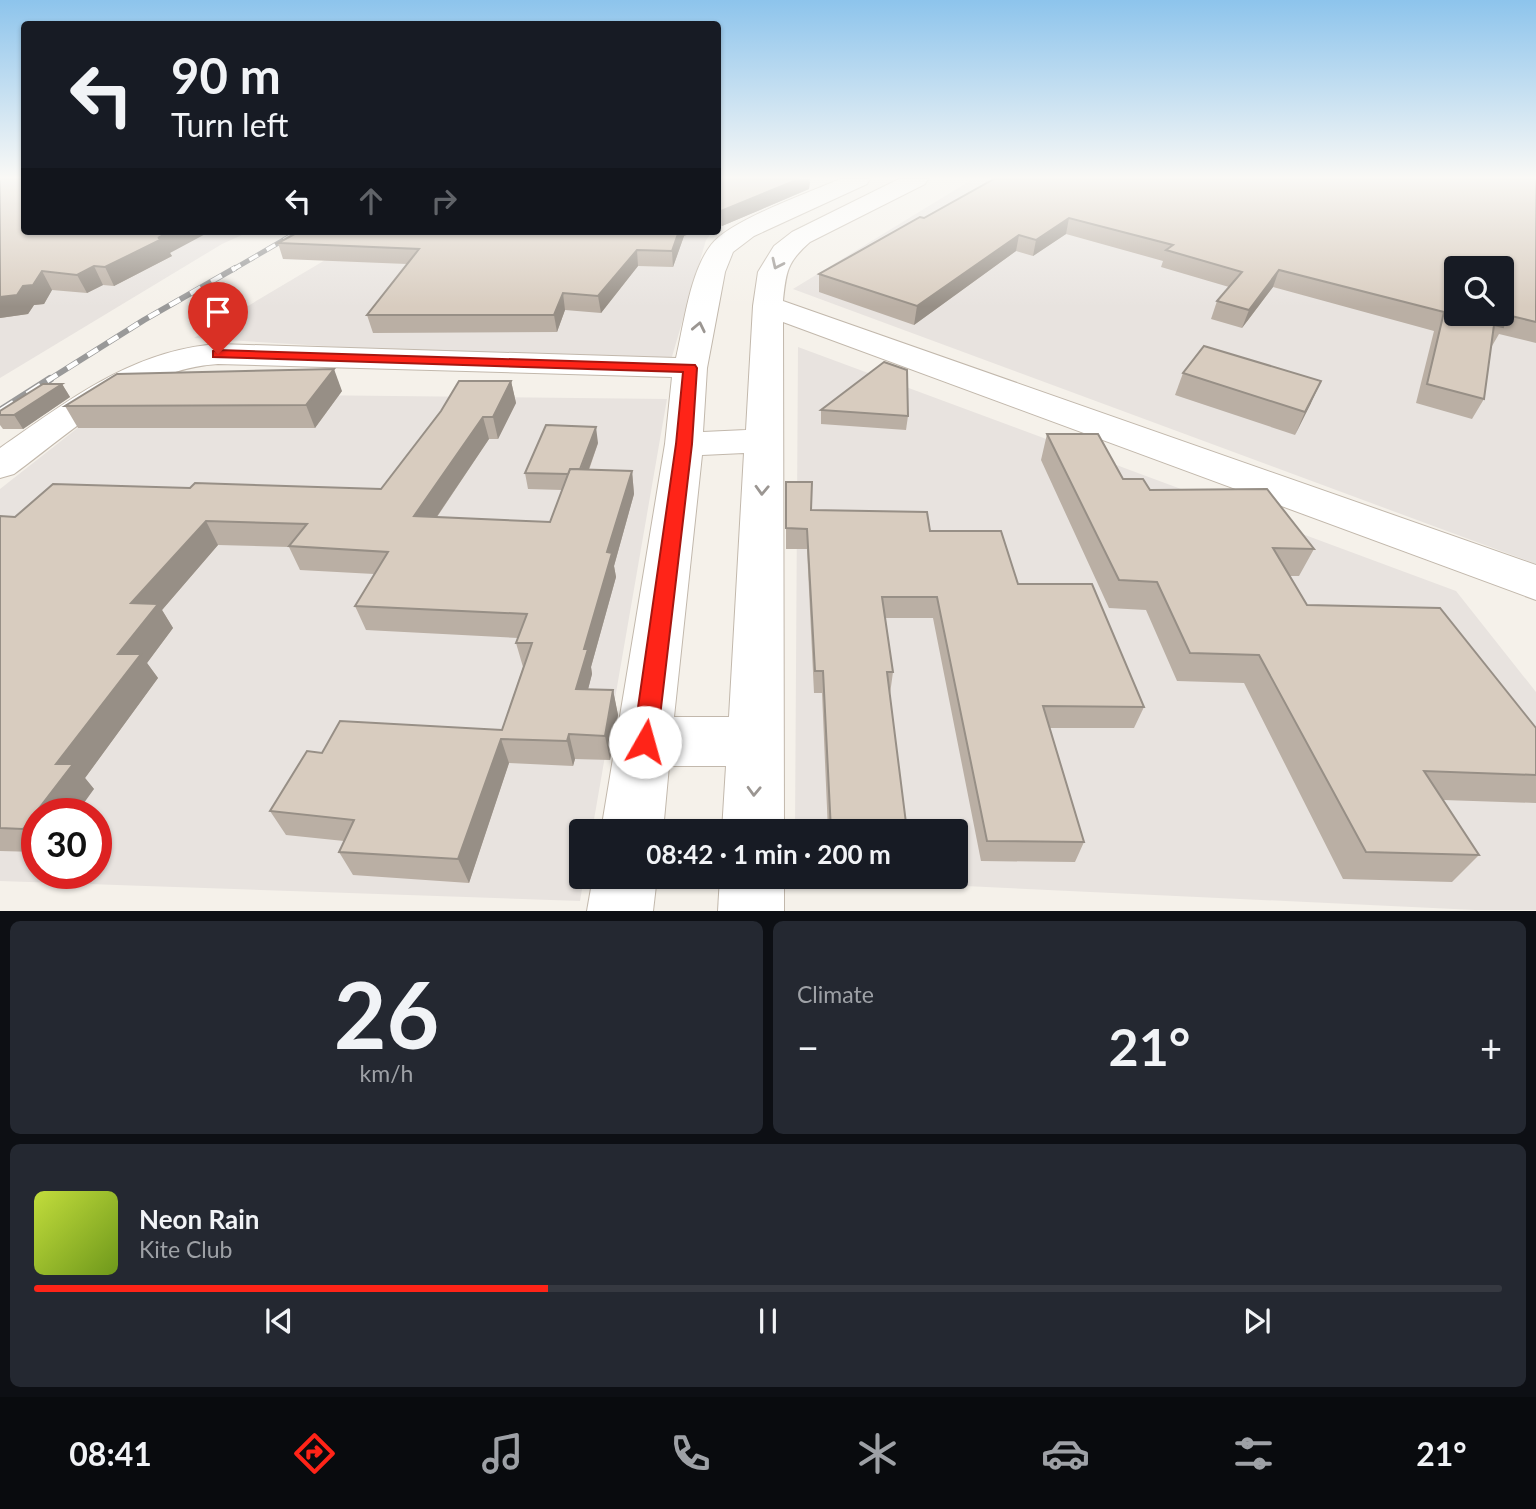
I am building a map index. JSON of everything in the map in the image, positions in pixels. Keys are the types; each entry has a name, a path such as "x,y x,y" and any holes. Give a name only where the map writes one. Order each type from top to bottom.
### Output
{"street":[{"path":"634,819 684,444 690,368 711,272 722,248 745,231 766,222"},
{"path":"753,819 768,306 772,272 783,251 800,237 831,222"},
{"path":"768,306 1536,583"},
{"path":"0,466 86,406 141,373 188,357 218,354 690,368"},
{"path":"684,444 764,441"},
{"path":"645,742 755,741"},
{"path":"620,911 623,889"},
{"path":"751,911 752,889"}],"shaded area":[{"path":"0,222 20,222 21,235 242,235 222,244 0,378"},
{"path":"903,222 1536,222 1536,564 793,289"},
{"path":"367,235 710,235 706,240 669,367 194,338"},
{"path":"798,347 1456,591 1536,692 1536,910 1475,910 968,886 968,819 795,819"},
{"path":"122,393 667,399 594,819 569,819 569,889 582,889 580,901 112,885 112,798 21,798 21,882 0,881 0,489"}],"building":[{"path":"0,222 21,222 21,235 164,235 158,238 164,238 105,267 94,266 77,275 42,271 33,285 23,286 17,295 0,297"},
{"path":"912,222 1064,222 1036,240 1019,235 917,306 819,274"},
{"path":"1083,222 1536,222 1536,322 1514,317 1514,256 1444,256 1444,312 1279,270 1249,310 1217,301 1242,272 1166,250 1173,245"},
{"path":"293,235 678,235 672,251 637,250 598,296 563,293 554,315 367,315 419,249 278,243"},
{"path":"1444,312 1444,326 1494,326 1484,399 1427,384"},
{"path":"1204,346 1321,381 1305,412 1183,373"},
{"path":"884,362 907,370 908,416 821,410"},
{"path":"334,369 306,405 65,406 117,374"},
{"path":"459,381 511,381 493,417 483,417 414,516 550,522 570,469 632,471 607,552 612,553 584,649 588,649 576,689 613,690 605,736 569,734 567,741 501,739 458,859 339,852 354,820 270,811 307,751 322,753 340,721 502,730 532,643 516,643 527,614 355,606 388,552 289,546 307,524 206,521 131,603 158,604 118,654 141,654 56,764 73,764 47,798 21,798 21,829 0,828 0,516 15,517 53,484 190,488 195,483 381,489 441,411"},
{"path":"43,384 62,384 14,415 0,415 0,411"},
{"path":"546,425 596,427 580,469 570,469 568,474 525,473"},
{"path":"1047,434 1098,434 1123,479 1143,479 1150,490 1267,489 1314,549 1273,548 1307,605 1440,608 1536,728 1536,775 1424,771 1479,855 1366,852 1259,655 1190,653 1157,582 1119,580"},
{"path":"786,482 812,482 811,510 927,512 930,531 1001,531 1018,584 1092,584 1144,707 1043,706 1084,842 987,841 937,597 882,597 893,672 887,672 905,819 830,819 823,671 815,671 807,529 786,528"}],"railway":[{"path":"232,270 292,235"},
{"path":"47,381 144,320 235,268"},
{"path":"0,411 50,379"}],"route":[{"path":"218,354 690,368 684,444 645,742"}]}
